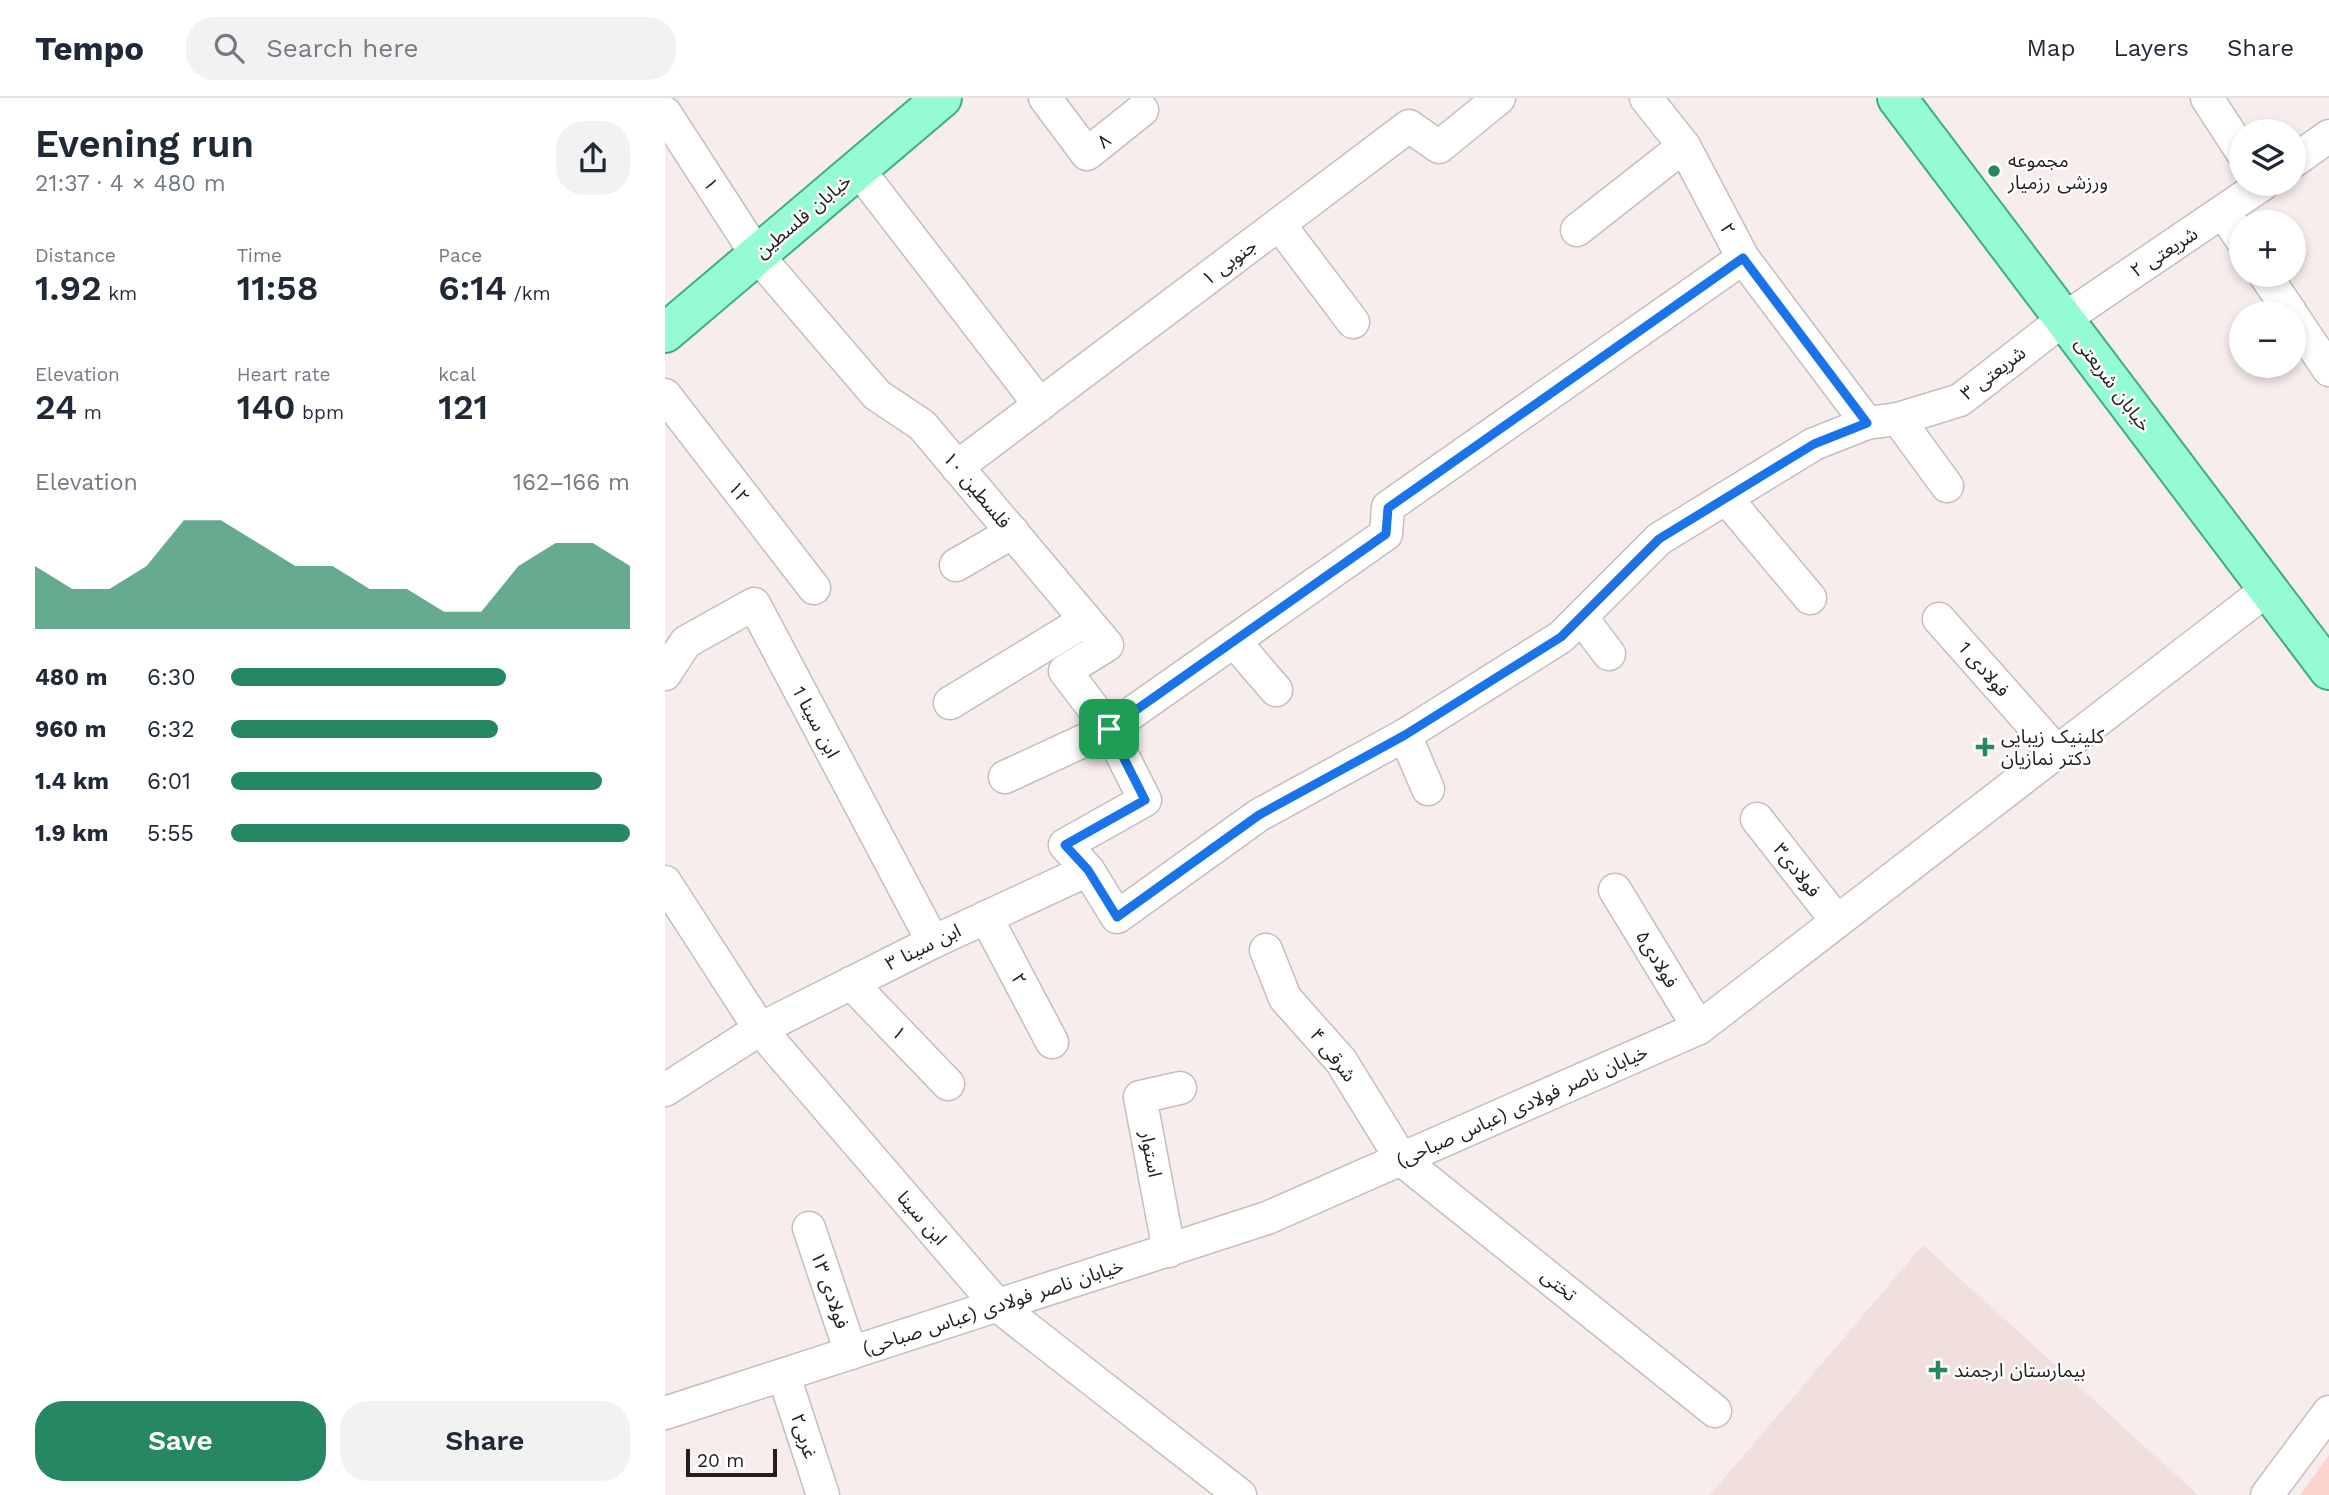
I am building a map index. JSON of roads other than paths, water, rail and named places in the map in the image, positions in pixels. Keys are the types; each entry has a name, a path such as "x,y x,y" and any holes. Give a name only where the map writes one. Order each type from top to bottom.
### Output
{"main road":[{"name":"خیابان فلسطین","path":"665,333 942,98"},
{"name":"خیابان شریعتی","path":"1897,98 2329,670"}],"street":[{"name":"۸","path":"1045,98 1087,154 1142,110"},
{"name":"۱ جنوبی","path":"957,467 1409,126 1439,147 1499,98"},
{"name":"۲","path":"1646,98 1684,146 1743,258 1883,421 1947,486"},
{"path":"2207,98 2229,132"},
{"name":"۱","path":"665,113 757,255"},
{"path":"2306,152 2329,136"},
{"path":"1577,230 1684,146"},
{"path":"858,169 1040,405"},
{"name":"شریعتی ۲","path":"2064,319 2247,196"},
{"path":"2224,213 2229,220"},
{"path":"1279,224 1353,322"},
{"name":"فلسطین ۱۰","path":"757,255 877,395 922,425 1107,645 1065,671 1109,729"},
{"path":"1005,776 1109,729 1386,534 1388,508 1743,258"},
{"name":"شریعتی ۳","path":"1088,870 1117,917 1259,815 1405,735 1561,637 1659,539 1814,444 1883,421 1960,400 2064,319"},
{"path":"2306,336 2329,370"},
{"name":"۱۲","path":"665,395 814,588"},
{"path":"1726,498 1811,598"},
{"path":"956,565 1013,532"},
{"name":"خیابان ناصر فولادی (عباس صباحی)","path":"665,1413 1267,1218 1699,1028 2268,589"},
{"name":"ابن سینا 1","path":"665,674 687,642 754,604 933,942"},
{"path":"1581,617 1609,654"},
{"name":"فولادی 1","path":"1939,619 2056,751"},
{"path":"950,703 1086,620"},
{"path":"1234,641 1276,690"},
{"path":"1088,870 1065,845 1145,800 1109,729"},
{"path":"1405,735 1428,789"},
{"name":"فولادی۳","path":"1757,819 1837,921"},
{"name":"ابن سینا ۳","path":"665,1090 760,1029 933,942 1088,870"},
{"name":"ابن سینا","path":"665,882 760,1029 997,1305 1240,1495"},
{"name":"فولادی۵","path":"1615,890 1699,1028"},
{"name":"۲","path":"986,917 1052,1042"},
{"name":"۴ شرقی","path":"1266,950 1285,999 1341,1060 1402,1160"},
{"name":"۱","path":"851,983 948,1083"},
{"name":"استوار","path":"1169,1251 1140,1097 1180,1088"},
{"name":"تختی","path":"1402,1160 1715,1411"},
{"name":"فولادی ۱۳","path":"809,1228 851,1353"},
{"name":"غربی۲","path":"784,1376 823,1495"},
{"path":"2267,1495 2329,1412"}],"place":[{"name":"مجموعه ورزشی رزمیار","path":"1994,171"},
{"name":"کلینیک زیبایی دکتر نمازیان","path":"1985,747"},
{"name":"بیمارستان ارجمند","path":"1938,1370"}]}
